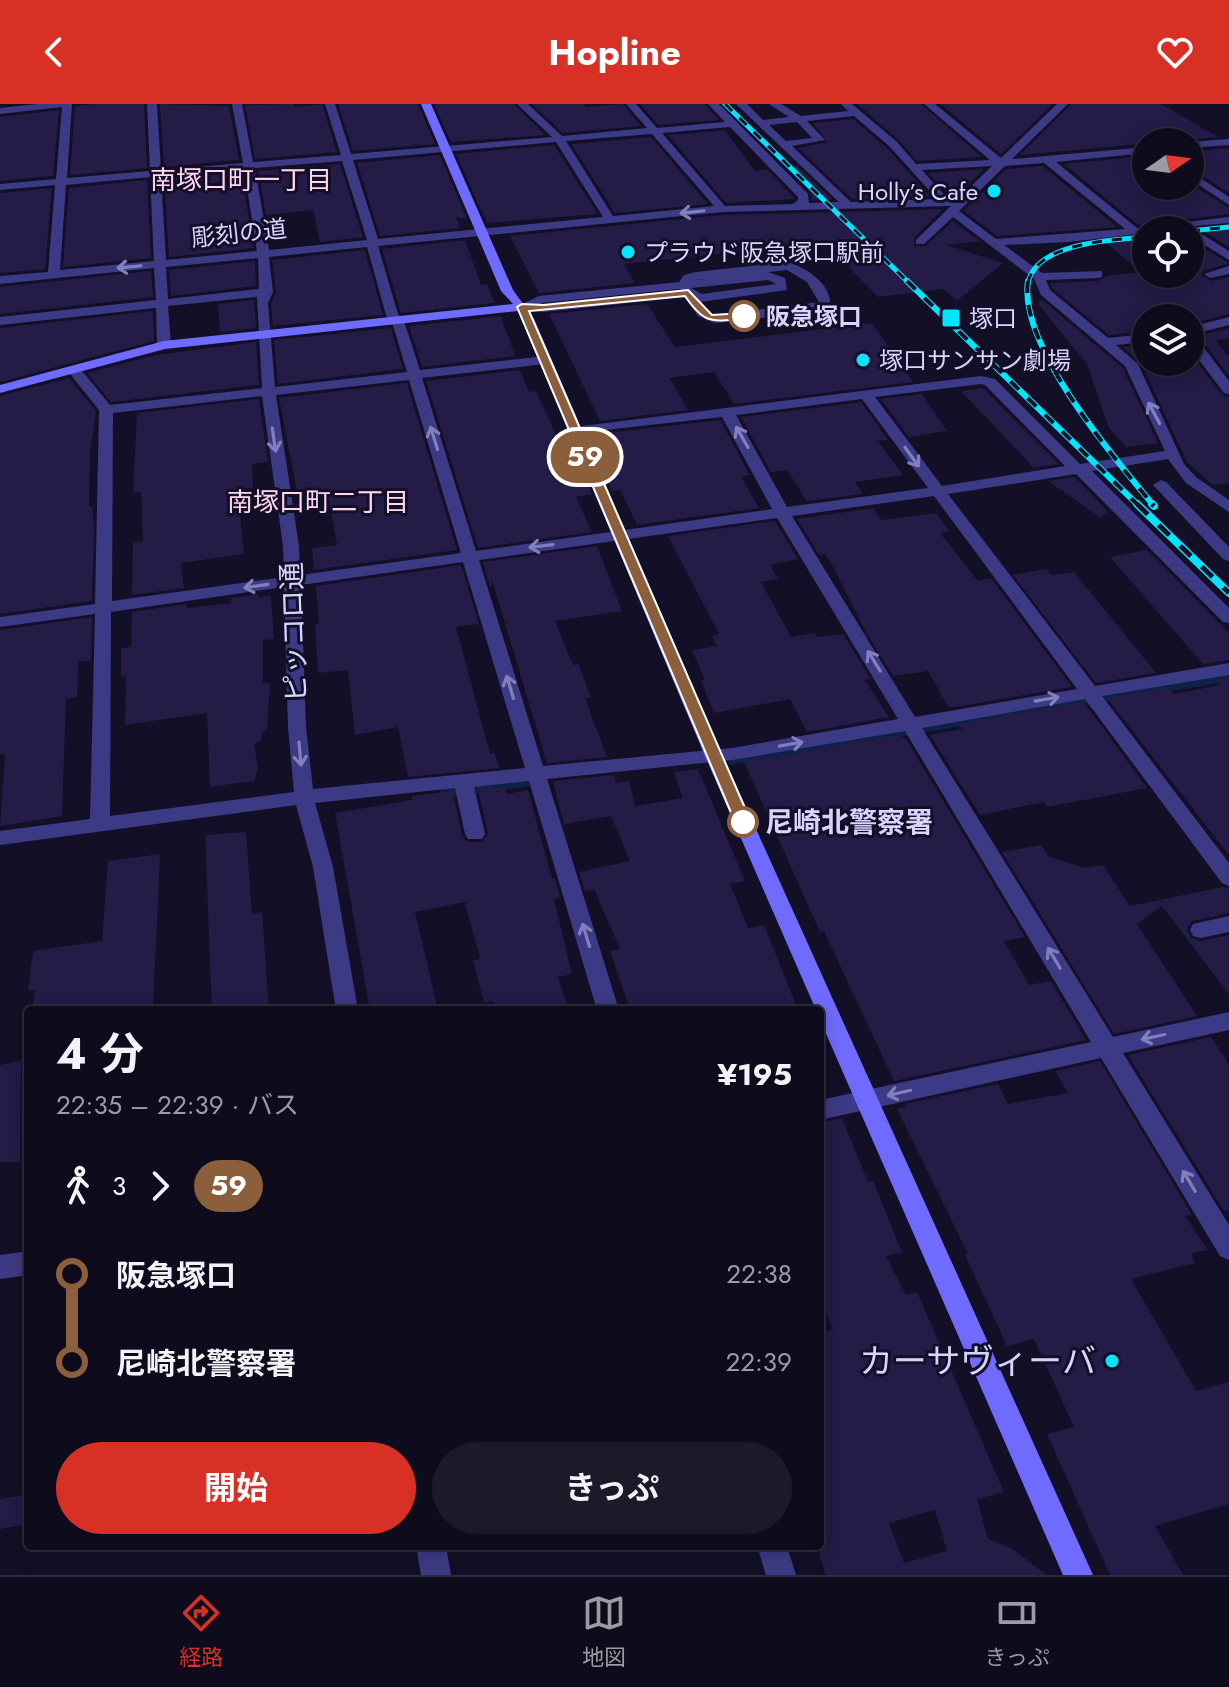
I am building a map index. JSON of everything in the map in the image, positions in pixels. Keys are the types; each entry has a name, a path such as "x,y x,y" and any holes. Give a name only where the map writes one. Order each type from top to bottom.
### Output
{"street":[{"path":"0,111 65,104 54,274"},
{"path":"152,104 164,345"},
{"name":"ピッコロ通","path":"237,104 267,292 262,303 275,452 291,546 297,727 307,806 323,867 346,1006"},
{"path":"330,104 392,315 398,321 415,374 607,1006"},
{"path":"426,104 507,291 522,307 714,756 1078,1575"},
{"path":"522,104 558,137 610,220"},
{"path":"631,104 722,209"},
{"path":"713,104 804,196 804,202 798,205"},
{"path":"741,104 847,204"},
{"path":"774,104 799,119 820,140 784,144"},
{"path":"846,104 988,240 1069,239 1132,231"},
{"path":"929,104 1000,163"},
{"path":"920,242 953,205 1063,104"},
{"path":"761,123 857,113"},
{"path":"0,187 733,124"},
{"path":"1204,144 1229,142"},
{"path":"914,167 1132,151"},
{"path":"1046,159 1132,223"},
{"path":"1204,184 1229,202"},
{"name":"彫刻の道","path":"0,280 722,209 847,204 953,205"},
{"path":"1204,223 1229,220"},
{"path":"1204,240 1228,254"},
{"path":"996,242 1039,277 1045,292 1131,364 1177,465 1191,480 1229,509 1196,523"},
{"path":"787,266 803,271 827,301 818,308 714,319 702,313 686,289 688,278 696,276 787,266"},
{"path":"1210,274 1229,270"},
{"path":"1039,277 1098,274"},
{"path":"718,302 802,291 792,275"},
{"path":"0,389 164,345 522,307 544,308 768,276 779,278 784,285 778,290 706,298 686,289"},
{"path":"0,321 267,292"},
{"path":"1204,327 1229,321"},
{"path":"1106,342 1132,339"},
{"path":"1204,357 1229,390"},
{"path":"106,410 545,360"},
{"path":"73,369 106,410 100,824"},
{"path":"574,431 981,380 990,382 1078,471 1087,474 1229,618"},
{"path":"866,395 1229,878"},
{"path":"727,412 782,513 915,727 1229,1248"},
{"path":"0,622 1078,471 1173,454"},
{"path":"1133,460 1150,462 1159,467 1161,485 1229,556"},
{"path":"1161,485 1175,478 1191,480"},
{"path":"0,838 100,824 307,806 464,787 537,773 714,756 1095,697 1229,669"},
{"path":"464,787 475,834"},
{"path":"1201,930 1229,924"},
{"path":"824,1109 1229,1021"},
{"path":"0,1267 24,1264"},
{"path":"432,1550 436,1575"},
{"path":"773,1550 781,1575"}],"building":[{"path":"144,104 147,168 70,175 75,106"},
{"path":"160,104 229,106 239,160 164,167"},
{"path":"293,104 294,107 322,104 337,152 255,159 245,105"},
{"path":"338,104 418,104 435,144 353,151"},
{"path":"434,104 514,104 545,135 451,142"},
{"path":"532,104 584,104 586,107 623,104 641,126 563,133"},
{"path":"640,104 705,104 719,120 658,125"},
{"path":"857,104 921,104 982,157 917,161 899,140"},
{"path":"940,104 1053,104 1001,154"},
{"path":"1071,104 1161,104 1202,128 1132,128 1132,145 1020,155"},
{"path":"59,110 53,176 0,181 0,117"},
{"path":"853,119 887,148 930,196 852,199 798,148 827,142 813,123"},
{"path":"1204,129 1218,137 1204,138"},
{"path":"729,130 725,131 755,171 767,169 795,199 726,203 668,135"},
{"path":"651,137 708,204 615,213 571,144"},
{"path":"554,145 598,214 487,223 456,154"},
{"path":"1229,148 1229,193 1204,177 1204,150"},
{"path":"440,155 467,219 456,217 460,228 380,236 357,163"},
{"path":"1132,157 1132,200 1204,200 1204,192 1229,208 1229,214 1204,217 1132,216 1132,220 1064,164"},
{"path":"340,164 363,237 320,242 313,210 266,215 258,171"},
{"path":"797,166 832,199 812,200 810,192 786,167"},
{"path":"1043,166 1117,227 997,236 964,211 1006,169"},
{"path":"984,169 957,196 949,196 928,173"},
{"path":"241,172 254,248 169,257 164,179"},
{"path":"147,180 151,258 63,267 69,188"},
{"path":"52,188 45,269 0,273 0,193"},
{"path":"943,209 914,238 914,246 926,246 953,221 980,241 946,245 1003,263 957,301 944,289 878,297 823,243 624,264 635,283 539,293 510,236 722,215"},
{"path":"1229,226 1229,247 1204,232 1204,228"},
{"path":"1132,238 1132,264 1104,241"},
{"path":"465,240 481,285 487,284 495,303 401,313 382,249"},
{"path":"1204,248 1229,263 1204,271"},
{"path":"365,250 383,315 273,326 271,304 276,292 272,260"},
{"path":"255,261 256,286 171,296 169,270"},
{"path":"151,271 153,297 0,314 0,287"},
{"path":"1132,273 1132,288 1204,288 1204,277 1211,281 1229,277 1229,314 1204,320 1204,304 1132,304 1132,333 1109,335 1052,288 1050,283 1098,281 1107,276"},
{"path":"1041,299 1123,368 1158,443 1126,447 1109,428 1087,364 1038,304"},
{"path":"254,300 256,328 220,332 218,304"},
{"path":"647,304 675,347 872,323 913,382 734,404 714,372 670,378 688,410 600,421 549,314"},
{"path":"153,311 154,341 0,382 0,328"},
{"path":"501,316 515,356 422,367 409,326"},
{"path":"391,328 403,369 278,384 274,340"},
{"path":"1229,328 1229,339 1215,340 1229,357 1229,376 1204,343 1204,335"},
{"path":"256,342 259,385 111,402 87,373 156,355"},
{"path":"520,370 529,392 536,391 561,446 571,444 592,494 576,497 592,532 478,548 426,381"},
{"path":"1204,371 1222,395 1229,397 1229,483 1213,485 1187,462 1147,376 1204,376"},
{"path":"69,378 96,411 90,453 89,506 92,506 94,525 92,601 0,614 0,396"},
{"path":"407,383 457,550 314,570 312,548 337,545 327,489 297,492 279,398"},
{"path":"983,388 1059,464 1034,468 961,391"},
{"path":"922,394 947,431 909,437 881,399"},
{"path":"259,399 268,462 252,464 253,488 243,489 245,504 239,505 244,554 181,563 184,588 132,595 133,543 143,541 141,492 133,493 137,413"},
{"path":"861,402 888,440 878,441 903,475 855,482 863,494 807,501 787,470 771,472 741,417"},
{"path":"720,420 750,475 741,476 759,508 637,525 620,490 612,491 590,442 609,439 606,433"},
{"path":"1075,477 1107,511 1101,518 1048,481"},
{"path":"873,508 881,520 936,513 950,531 940,533 978,581 991,578 1072,687 949,708 928,671 893,676 866,632 830,561 825,554 819,555 797,519"},
{"path":"775,521 798,559 770,565 778,579 761,582 791,637 814,633 817,637 843,634 871,679 865,680 889,717 807,732 790,699 714,713 692,650 717,646 712,636 719,634 668,536"},
{"path":"597,546 622,611 555,621 573,665 578,664 591,697 585,698 607,757 547,763 492,580 491,589 483,562"},
{"path":"1147,550 1229,633 1229,660 1203,664 1110,557"},
{"path":"461,565 479,624 456,627 490,754 495,753 499,768 408,777 398,727 355,735 348,670 318,673 316,586"},
{"path":"1046,569 1051,575 1074,572 1156,673 1096,683 1013,575"},
{"path":"258,594 258,597 271,595 274,639 263,640 263,683 270,683 267,730 262,732 261,741 254,744 258,769 254,781 210,787 207,713 125,725 126,676 121,677 121,648 131,647 132,612 186,604 187,608 231,603 231,598"},
{"path":"92,617 91,660 78,662 77,697 66,699 62,816 0,826 5,754 0,754 0,630"},
{"path":"1229,678 1229,855 1107,698 1168,688 1173,694 1221,685 1216,680"},
{"path":"1084,702 1147,788 1047,807 1044,802 980,815 930,735 962,729 959,724"},
{"path":"900,735 906,739 1025,937 1004,941 1029,985 1051,981 1086,1040 894,1081 824,931 820,932 744,762"},
{"path":"698,769 745,881 730,884 748,928 764,925 796,1006 629,1006 610,951 620,949 594,889 585,891 579,872 630,861 611,816 564,824 553,781 614,775 616,783 629,781 635,806 683,798 674,772"},
{"path":"505,787 507,794 528,790 552,879 555,878 560,897 554,899 572,974 558,977 568,1006 494,1006 493,1001 484,1003 473,960 480,959 465,902 415,912 437,1006 369,1006 335,813 412,800 412,796 453,791 462,836 468,842 482,842 488,833 478,790"},
{"path":"246,832 252,914 262,912 269,1006 212,1006 205,835"},
{"path":"1041,845 1049,857 1085,868 1103,865 1130,906 1223,887 1229,889 1229,913 1192,921 1187,929 1190,937 1200,941 1229,935 1229,994 1162,906 1137,924 1197,1016 1114,1034 1002,852"},
{"path":"160,854 153,1006 33,1006 35,990 28,991 33,951 102,941 108,861"},
{"path":"1211,1037 1229,1065 1229,1211 1224,1211 1128,1055"},
{"path":"21,1060 20,1162 0,1162 0,1065"},
{"path":"1100,1061 1192,1215 1185,1216 1208,1250 1191,1253 1195,1263 1131,1279 1196,1391 1229,1382 1229,1504 1155,1526 1183,1575 1110,1575 1047,1434 1074,1427 1034,1339 1007,1346 965,1255 968,1254 897,1109 906,1107 904,1104 998,1084 1008,1104 1068,1093 1055,1071"},
{"path":"842,1118 868,1182 873,1181 902,1252 886,1256 906,1295 917,1292 1004,1492 977,1499 988,1539 1011,1548 1047,1575 826,1575 820,1557 820,1550 824,1550 824,1332 833,1330 824,1306 824,1122","holes":["935,1510 947,1551 904,1563 889,1523"]},
{"path":"24,1495 24,1525 0,1529 0,1499"}],"waterway":[{"path":"732,761 1229,678"},
{"path":"510,784 531,782"},
{"path":"510,784 521,783"},
{"path":"444,793 510,784"},
{"path":"505,785 510,784"}],"railway":[{"path":"725,104 909,283"},
{"path":"1204,230 1229,227"},
{"path":"1028,283 1034,269 1060,251 1097,242 1132,238"},
{"path":"907,281 1139,506"},
{"path":"1028,283 1029,307 1038,336 1053,367 1093,430 1154,506 1152,504"},
{"path":"1137,504 1229,593"}],"bus line":[{"name":"59","path":"743,822 522,307 544,308 688,293 702,313 711,318 744,316"}],"place":[{"name":"Holly’s Cafe","path":"994,191"},
{"name":"プラウド阪急塚口駅前","path":"628,252"},
{"name":"阪急塚口","path":"744,316"},
{"name":"塚口","path":"951,318"},
{"name":"塚口サンサン劇場","path":"863,360"},
{"name":"尼崎北警察署","path":"743,822"},
{"name":"カーサヴィーバ","path":"1112,1361"}],"district":[{"name":"南塚口町一丁目","path":"241,180"},
{"name":"南塚口町二丁目","path":"318,502"}]}
